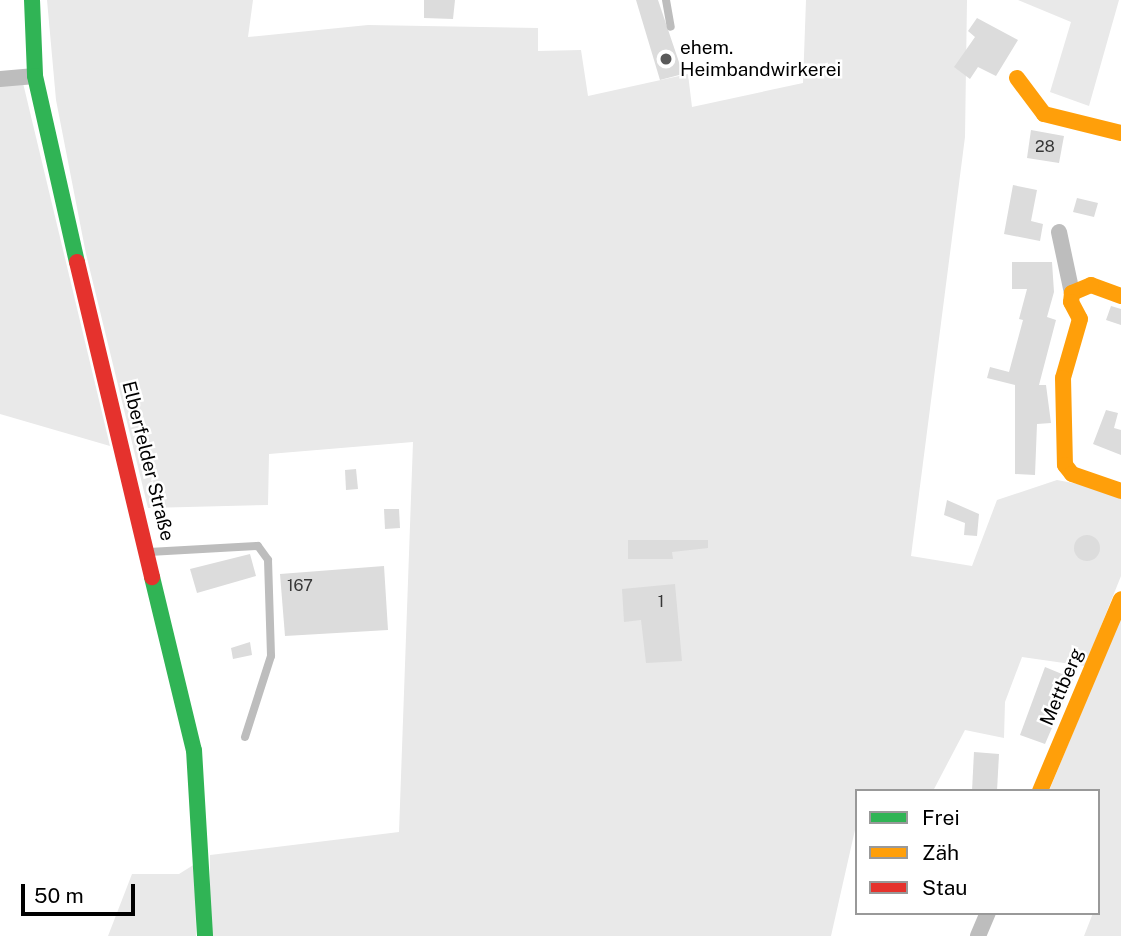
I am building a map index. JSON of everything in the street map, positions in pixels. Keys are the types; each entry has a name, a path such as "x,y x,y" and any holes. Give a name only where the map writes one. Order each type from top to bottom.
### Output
{"main road":[{"name":"Elberfelder Straße","path":"32,0 35,76 194,750 205,936"},
{"path":"1017,78 1044,114 1121,133"},
{"path":"1121,296 1091,285 1072,293 1071,302 1080,319 1063,378 1065,465 1072,474 1121,491"},
{"name":"Mettberg","path":"1041,789 1121,599"}],"street":[{"path":"0,79 35,76"},
{"path":"1059,232 1072,293"},
{"path":"978,936 987,915"}],"lane":[{"path":"666,0 671,26"},
{"path":"149,552 258,546 268,560 271,656 245,737"}],"shaded area":[{"path":"47,0 253,0 248,37 368,25 538,28 538,51 581,50 588,96 688,74 692,107 803,83 806,0 967,0 965,137 911,556 972,566 997,500 1057,480 1121,492 1121,576 1085,666 1022,657 1005,702 1004,738 965,730 934,789 855,789 855,830 831,936 210,936 210,855 399,832 413,442 269,454 268,505 148,508 86,254 56,100"},
{"path":"1018,0 1119,0 1089,106 1050,92 1071,22"},
{"path":"23,83 110,446 0,414 0,85"},
{"path":"1121,616 1121,936 1084,936 1092,915 1100,915 1100,789 1050,789"},
{"path":"195,864 196,936 108,936 132,874 179,874"}],"building":[{"path":"424,0 455,0 453,19 424,18"},
{"path":"636,0 658,0 683,74 660,80"},
{"path":"977,18 1018,40 996,76 978,67 970,79 954,67 975,37 968,31"},
{"path":"1031,130 1064,136 1059,163 1027,158"},
{"path":"1013,185 1037,190 1031,221 1043,224 1040,241 1004,234"},
{"path":"1077,198 1098,203 1094,217 1073,212"},
{"path":"1012,262 1052,262 1054,292 1047,317 1056,320 1039,385 1046,385 1051,423 1037,424 1035,475 1015,474 1015,385 987,378 990,367 1009,372 1023,320 1019,319 1027,289 1012,289"},
{"path":"1111,306 1121,309 1121,325 1106,320"},
{"path":"1106,410 1118,413 1114,428 1121,430 1121,455 1093,444"},
{"path":"356,469 358,489 346,490 345,470"},
{"path":"947,500 979,514 977,536 964,535 965,523 944,515"},
{"path":"384,509 399,509 400,528 385,529"},
{"path":"1087,535 1096,539 1100,548 1096,557 1087,561 1078,557 1074,548 1078,539"},
{"path":"628,540 708,540 708,548 672,552 673,559 628,559"},
{"path":"250,554 256,576 197,593 190,569"},
{"path":"384,566 388,630 285,636 280,574"},
{"path":"675,584 682,661 646,663 641,620 624,622 622,589"},
{"path":"250,642 252,655 233,659 231,648"},
{"path":"1045,667 1062,674 1064,667 1076,672 1045,744 1020,735"},
{"path":"974,752 999,754 997,789 972,789"}],"traffic: fast":[{"path":"32,0 35,76 77,262"},
{"path":"152,577 194,750 205,936"}],"traffic: slow":[{"path":"1017,78 1044,114 1121,133"},
{"path":"1121,296 1091,285 1072,293 1071,302 1080,319 1063,378 1065,465 1072,474 1121,491"},
{"path":"1041,789 1121,599"}],"traffic: jam":[{"path":"77,262 152,577"}],"place":[{"name":"ehem. Heimbandwirkerei","path":"666,59"}]}
